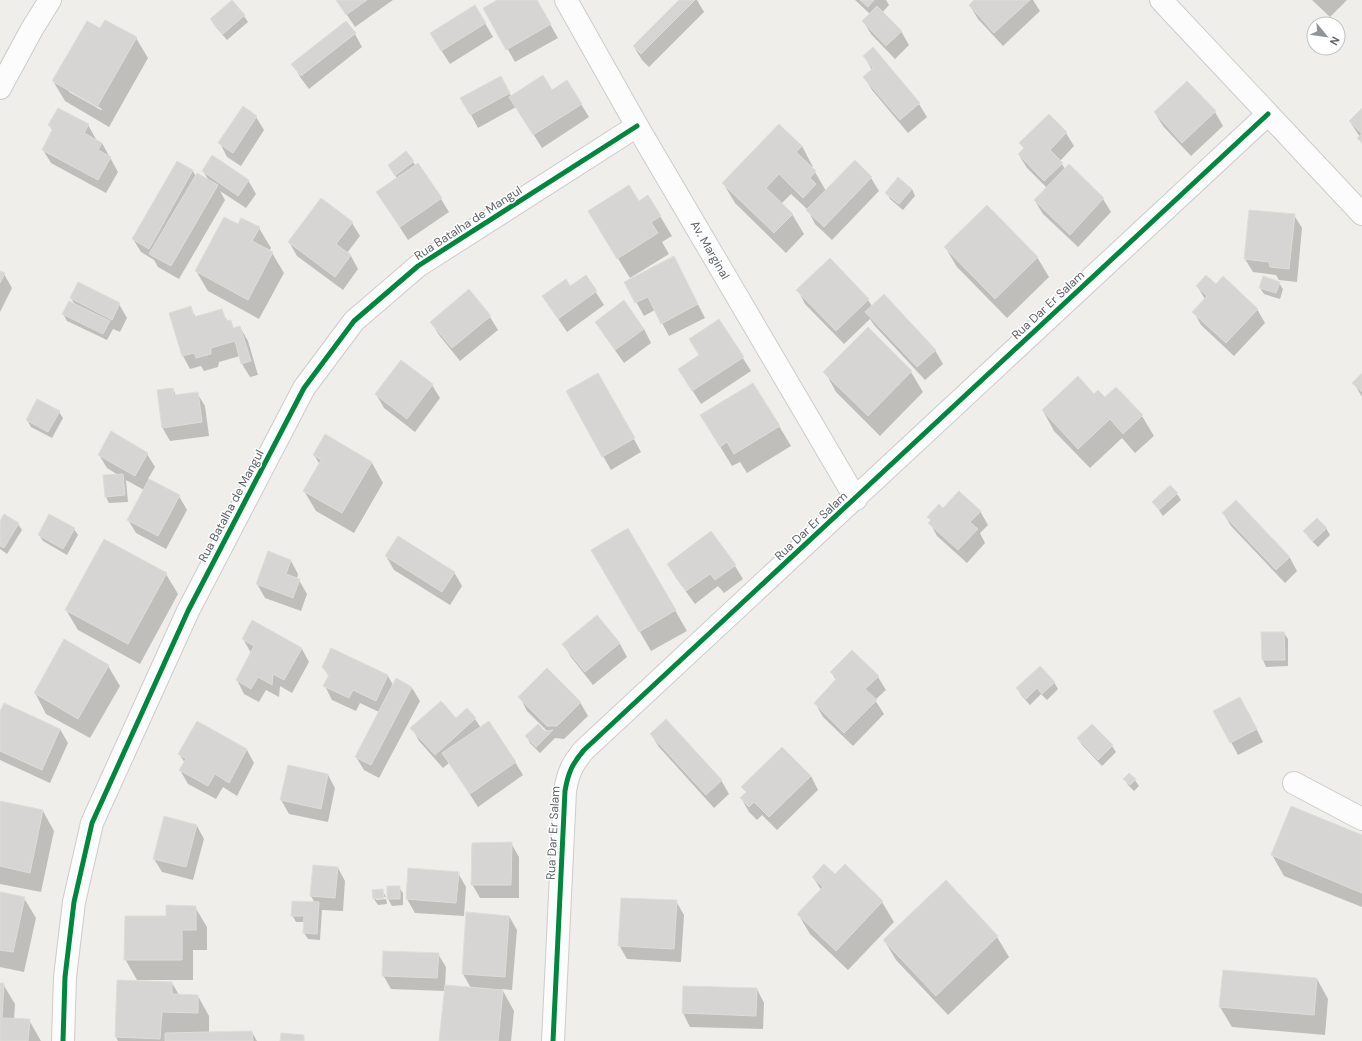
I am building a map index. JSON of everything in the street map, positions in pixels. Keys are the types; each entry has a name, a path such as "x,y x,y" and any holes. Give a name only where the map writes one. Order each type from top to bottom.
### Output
{"street":[{"path":"0,88 32,29 50,0"},
{"name":"Av. Marginal","path":"566,0 637,126 856,499"},
{"path":"1161,0 1362,214"},
{"name":"Rua Dar Er Salam","path":"553,1041 565,791 567,776 574,762 584,750 856,499 1268,114"},
{"name":"Rua Batalha de Mangul","path":"64,1041 65,977 74,902 92,823 188,611 304,388 354,321 418,266 637,126"},
{"path":"1294,783 1362,819"}],"building":[{"path":"232,0 245,15 223,34 210,19"},
{"path":"336,0 367,0 346,15"},
{"path":"497,0 537,0 551,24 506,50 483,8"},
{"path":"679,0 695,0 641,54 633,46"},
{"path":"860,0 874,0 868,7"},
{"path":"974,0 1030,0 994,33 969,5"},
{"path":"475,5 486,23 441,51 430,33"},
{"path":"877,6 902,31 886,46 862,21"},
{"path":"105,20 137,37 97,107 52,81 87,21 100,28"},
{"path":"346,21 356,33 301,76 291,64"},
{"path":"873,47 920,103 900,120 863,77 873,68 863,56"},
{"path":"543,75 552,90 567,80 582,104 533,135 509,97"},
{"path":"501,76 510,93 470,115 460,98"},
{"path":"1187,81 1216,111 1182,143 1154,112"},
{"path":"243,106 257,116 233,153 218,143"},
{"path":"58,108 89,124 84,133 102,143 98,150 111,157 98,180 42,150 53,128 48,125"},
{"path":"1362,108 1362,134 1349,121"},
{"path":"1049,114 1067,132 1050,150 1063,163 1044,181 1018,154 1024,148 1019,143"},
{"path":"779,124 802,146 796,152 816,171 810,178 816,184 803,198 779,174 766,188 793,214 774,233 722,183"},
{"path":"1362,134 1362,143 1357,138"},
{"path":"406,151 414,161 395,176 388,165"},
{"path":"212,155 249,180 238,196 202,171"},
{"path":"855,160 872,177 824,227 806,210"},
{"path":"177,161 193,170 149,249 132,239"},
{"path":"418,163 442,198 400,227 376,192"},
{"path":"1069,164 1104,198 1070,235 1034,200"},
{"path":"197,173 218,185 171,266 149,254"},
{"path":"898,177 912,189 899,204 885,193"},
{"path":"629,185 639,201 648,195 661,216 651,222 658,233 617,259 588,211"},
{"path":"321,198 353,222 336,244 351,255 335,277 288,242"},
{"path":"987,205 1038,257 995,299 944,247"},
{"path":"1249,210 1295,214 1289,269 1270,267 1269,262 1244,259"},
{"path":"224,217 238,224 241,218 260,227 252,241 273,252 248,300 195,271"},
{"path":"674,256 698,304 661,324 648,297 635,303 624,282"},
{"path":"830,258 869,299 836,331 796,290"},
{"path":"0,271 5,273 0,283"},
{"path":"586,275 597,291 558,319 542,296 566,279 570,286"},
{"path":"1206,275 1216,284 1223,276 1258,309 1226,343 1192,312 1207,296 1196,286"},
{"path":"1263,276 1280,282 1276,293 1259,288"},
{"path":"78,282 120,303 112,320 70,298"},
{"path":"469,289 491,316 452,348 430,322"},
{"path":"884,294 936,350 917,367 865,312"},
{"path":"624,300 644,329 615,350 595,322"},
{"path":"69,301 110,321 103,334 62,314"},
{"path":"191,306 194,317 222,309 226,321 231,320 233,328 240,326 251,361 241,364 235,341 211,348 211,354 196,358 194,353 182,356 169,313"},
{"path":"719,319 744,357 692,391 678,369 699,355 689,339"},
{"path":"868,327 912,371 868,416 823,372"},
{"path":"401,360 433,384 407,419 375,394"},
{"path":"598,373 635,438 602,457 566,391"},
{"path":"1362,373 1362,392 1352,383"},
{"path":"1078,376 1094,394 1098,390 1105,397 1116,387 1143,415 1123,434 1110,419 1078,449 1042,410"},
{"path":"753,383 780,426 734,454 727,442 720,447 700,415"},
{"path":"173,388 174,395 198,392 202,422 162,428 157,390"},
{"path":"37,399 60,411 48,432 26,420"},
{"path":"111,431 148,453 135,476 98,455"},
{"path":"325,434 372,462 342,513 303,491 321,460 313,455"},
{"path":"123,474 125,495 105,497 103,475"},
{"path":"149,479 180,495 158,536 127,520"},
{"path":"1170,485 1178,493 1159,510 1152,502"},
{"path":"959,491 981,511 970,522 978,529 958,550 928,523 931,520 927,517 939,504 943,508"},
{"path":"1236,500 1290,557 1276,570 1222,513"},
{"path":"4,514 19,523 4,548 0,546 0,521"},
{"path":"49,514 75,528 63,549 38,535"},
{"path":"1317,518 1327,528 1313,541 1303,531"},
{"path":"628,528 676,610 639,632 591,550"},
{"path":"711,531 736,565 715,580 710,574 686,591 667,564"},
{"path":"398,536 455,572 442,592 385,556"},
{"path":"104,539 167,573 128,644 65,610"},
{"path":"268,551 291,560 286,574 300,579 293,598 256,584"},
{"path":"597,615 620,643 585,672 562,644"},
{"path":"252,620 302,648 284,680 273,674 272,685 258,677 251,689 236,680 254,646 242,639"},
{"path":"1261,632 1284,632 1285,660 1262,660"},
{"path":"64,639 109,665 78,719 34,693"},
{"path":"331,648 388,675 376,701 353,690 349,698 323,686 329,675 322,667"},
{"path":"852,650 879,676 865,689 877,700 844,733 814,703 837,678 830,672"},
{"path":"1040,666 1055,682 1042,694 1037,688 1026,699 1016,688"},
{"path":"547,668 581,702 557,726 547,726 518,697"},
{"path":"396,678 412,687 371,765 355,757"},
{"path":"1240,697 1257,729 1230,743 1213,711"},
{"path":"441,701 456,718 467,708 476,718 435,755 410,728"},
{"path":"4,703 60,729 42,770 0,751 0,711"},
{"path":"666,719 722,780 706,795 650,734"},
{"path":"197,721 247,749 229,783 215,774 208,786 179,770 186,759 178,754"},
{"path":"489,721 516,762 470,794 442,753"},
{"path":"538,724 545,731 553,730 536,747 525,736"},
{"path":"1092,724 1113,745 1098,760 1077,738"},
{"path":"782,747 811,776 769,817 754,802 749,807 740,798 746,792 741,787"},
{"path":"288,765 328,774 321,809 280,800"},
{"path":"1129,773 1136,779 1130,785 1123,779"},
{"path":"0,801 43,810 30,873 0,866"},
{"path":"1291,806 1362,835 1362,893 1271,855"},
{"path":"164,816 197,825 186,867 153,859"},
{"path":"512,842 511,885 471,885 472,843"},
{"path":"824,864 835,874 845,864 883,901 836,951 797,914 823,887 812,877"},
{"path":"313,865 338,867 335,898 310,896"},
{"path":"408,868 459,872 456,903 406,899"},
{"path":"946,880 998,936 936,996 883,940"},
{"path":"387,886 400,886 400,899 387,899"},
{"path":"383,889 384,898 373,899 372,890"},
{"path":"0,892 25,897 13,952 0,950"},
{"path":"621,898 677,900 674,949 618,946"},
{"path":"292,901 319,902 317,934 303,933 304,916 291,916"},
{"path":"166,905 196,906 196,930 182,930 182,960 124,960 125,916 166,916"},
{"path":"466,912 509,916 505,977 462,974"},
{"path":"383,951 439,953 437,978 382,976"},
{"path":"1223,970 1317,978 1314,1015 1219,1007"},
{"path":"117,980 172,982 172,994 198,995 198,1013 162,1012 160,1039 115,1037"},
{"path":"0,983 4,983 2,1018 30,1019 28,1041 0,1041"},
{"path":"445,985 503,990 498,1041 439,1041"},
{"path":"683,986 757,988 756,1016 682,1013"},
{"path":"252,1031 253,1041 165,1041 165,1033"},
{"path":"281,1033 304,1035 304,1041 280,1041"}],"cycle path":[{"path":"553,1041 565,791 571,769 580,755 1268,114"},
{"path":"63,1041 65,977 74,902 92,823 188,611 304,388 354,321 418,266 637,126"}]}
